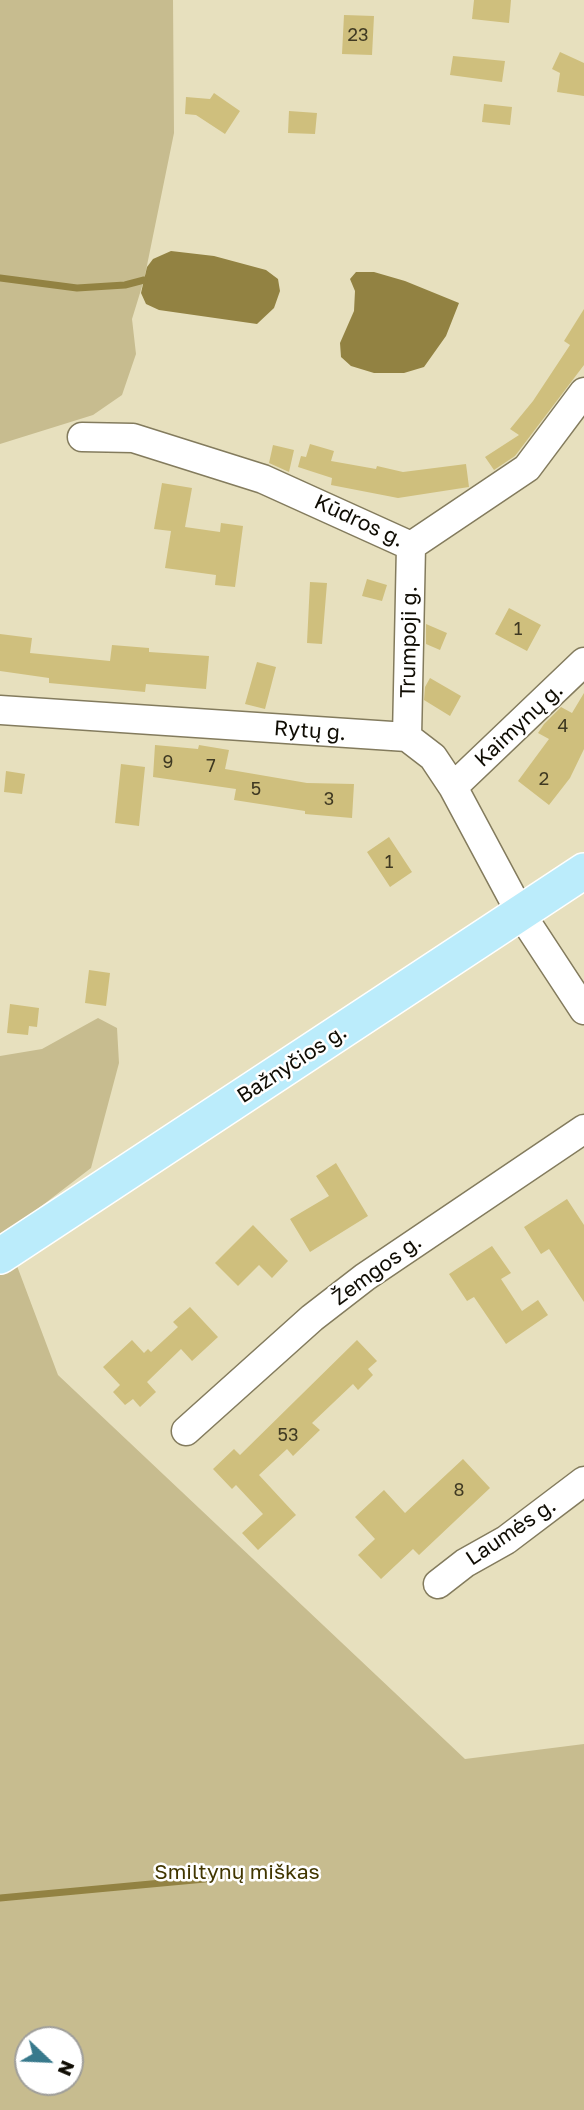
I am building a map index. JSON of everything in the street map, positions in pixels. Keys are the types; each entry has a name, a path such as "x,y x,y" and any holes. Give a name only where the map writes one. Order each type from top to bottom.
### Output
{"main road":[{"name":"Bažnyčios g.","path":"0,1256 584,871"}],"street":[{"name":"Kūdros g.","path":"82,437 133,438 264,479 411,546 527,468 584,392"},
{"name":"Trumpoji g.","path":"407,737 411,546"},
{"name":"Kaimynų g.","path":"453,787 584,662"},
{"name":"Rytų g.","path":"0,710 407,737"},
{"path":"407,737 433,757 453,787 521,914 584,1010"},
{"name":"Žemgos g.","path":"186,1431 312,1318 365,1276 584,1129"},
{"name":"Laumės g.","path":"438,1584 465,1563 506,1540 584,1480"}],"green space":[{"path":"0,0 173,0 174,133 144,280 132,319 136,354 122,395 93,415 0,444"},
{"name":"Smiltynų miškas","path":"98,1018 117,1028 119,1063 91,1168 5,1234 58,1375 465,1759 584,1744 584,2110 0,2110 0,1056 42,1049"}],"shaded area":[{"path":"171,251 214,256 266,270 278,279 280,291 274,308 257,324 159,310 146,304 141,293 147,267 153,259"},
{"path":"356,272 374,272 405,281 459,303 446,336 424,367 404,373 374,373 351,366 341,357 340,343 354,311 355,291 350,279"}],"building":[{"path":"474,0 511,0 509,23 472,19"},
{"path":"344,15 374,16 372,55 342,54"},
{"path":"560,52 584,63 584,96 557,92 560,73 552,69"},
{"path":"453,56 505,61 502,82 450,75"},
{"path":"214,93 240,111 225,134 196,115 185,114 186,97 210,99"},
{"path":"484,104 512,107 510,125 482,122"},
{"path":"289,111 317,113 315,134 288,133"},
{"path":"584,309 584,365 515,456 494,470 485,457 519,435 510,429 533,401 570,345 564,341"},
{"path":"310,444 334,451 331,461 376,469 377,466 403,472 466,464 469,487 398,498 331,485 332,478 298,467 301,456 306,457"},
{"path":"273,445 294,450 289,472 269,463"},
{"path":"162,483 192,488 185,527 220,532 221,523 243,526 235,587 215,585 216,575 165,568 171,531 154,529"},
{"path":"367,579 387,585 382,601 362,596"},
{"path":"310,582 327,583 322,644 307,643"},
{"path":"509,608 541,625 527,651 495,634"},
{"path":"426,624 447,633 440,650 426,644"},
{"path":"0,634 32,638 30,653 110,661 112,645 149,648 149,652 209,656 206,689 146,684 145,692 49,683 49,678 0,671"},
{"path":"257,662 276,667 265,709 245,704"},
{"path":"430,678 461,696 450,716 424,700 425,687"},
{"path":"584,693 584,749 570,778 549,805 518,781 549,739 538,733 544,724 561,707 572,713"},
{"path":"155,745 198,749 199,745 229,750 225,769 307,783 354,784 352,818 305,814 305,811 234,800 236,789 153,777"},
{"path":"121,764 145,767 139,826 115,823"},
{"path":"6,771 25,774 22,794 4,792"},
{"path":"389,837 412,872 390,887 367,852"},
{"path":"89,970 110,973 106,1006 85,1003"},
{"path":"10,1004 39,1008 37,1027 29,1026 28,1035 7,1033"},
{"path":"336,1163 368,1216 310,1252 290,1219 329,1196 316,1176"},
{"path":"567,1199 584,1225 584,1302 549,1249 541,1254 524,1227"},
{"path":"253,1225 288,1261 272,1278 259,1265 238,1286 215,1263"},
{"path":"492,1246 511,1273 501,1279 522,1311 538,1300 548,1315 506,1344 474,1297 467,1301 449,1274"},
{"path":"190,1307 218,1337 192,1361 181,1349 147,1382 156,1392 140,1407 133,1399 125,1405 113,1392 120,1385 103,1367 132,1340 144,1353 148,1349 151,1352 178,1327 173,1322"},
{"path":"357,1340 377,1361 368,1369 373,1375 358,1390 353,1384 312,1423 320,1430 293,1456 287,1449 259,1475 296,1515 258,1550 242,1533 263,1514 236,1485 232,1489 213,1469 234,1449 240,1455"},
{"path":"463,1459 490,1488 419,1555 413,1549 381,1579 358,1555 375,1539 355,1517 384,1490 405,1513"}],"waterway":[{"path":"0,278 77,288 125,285 144,280"},
{"path":"0,1898 205,1879"}]}
